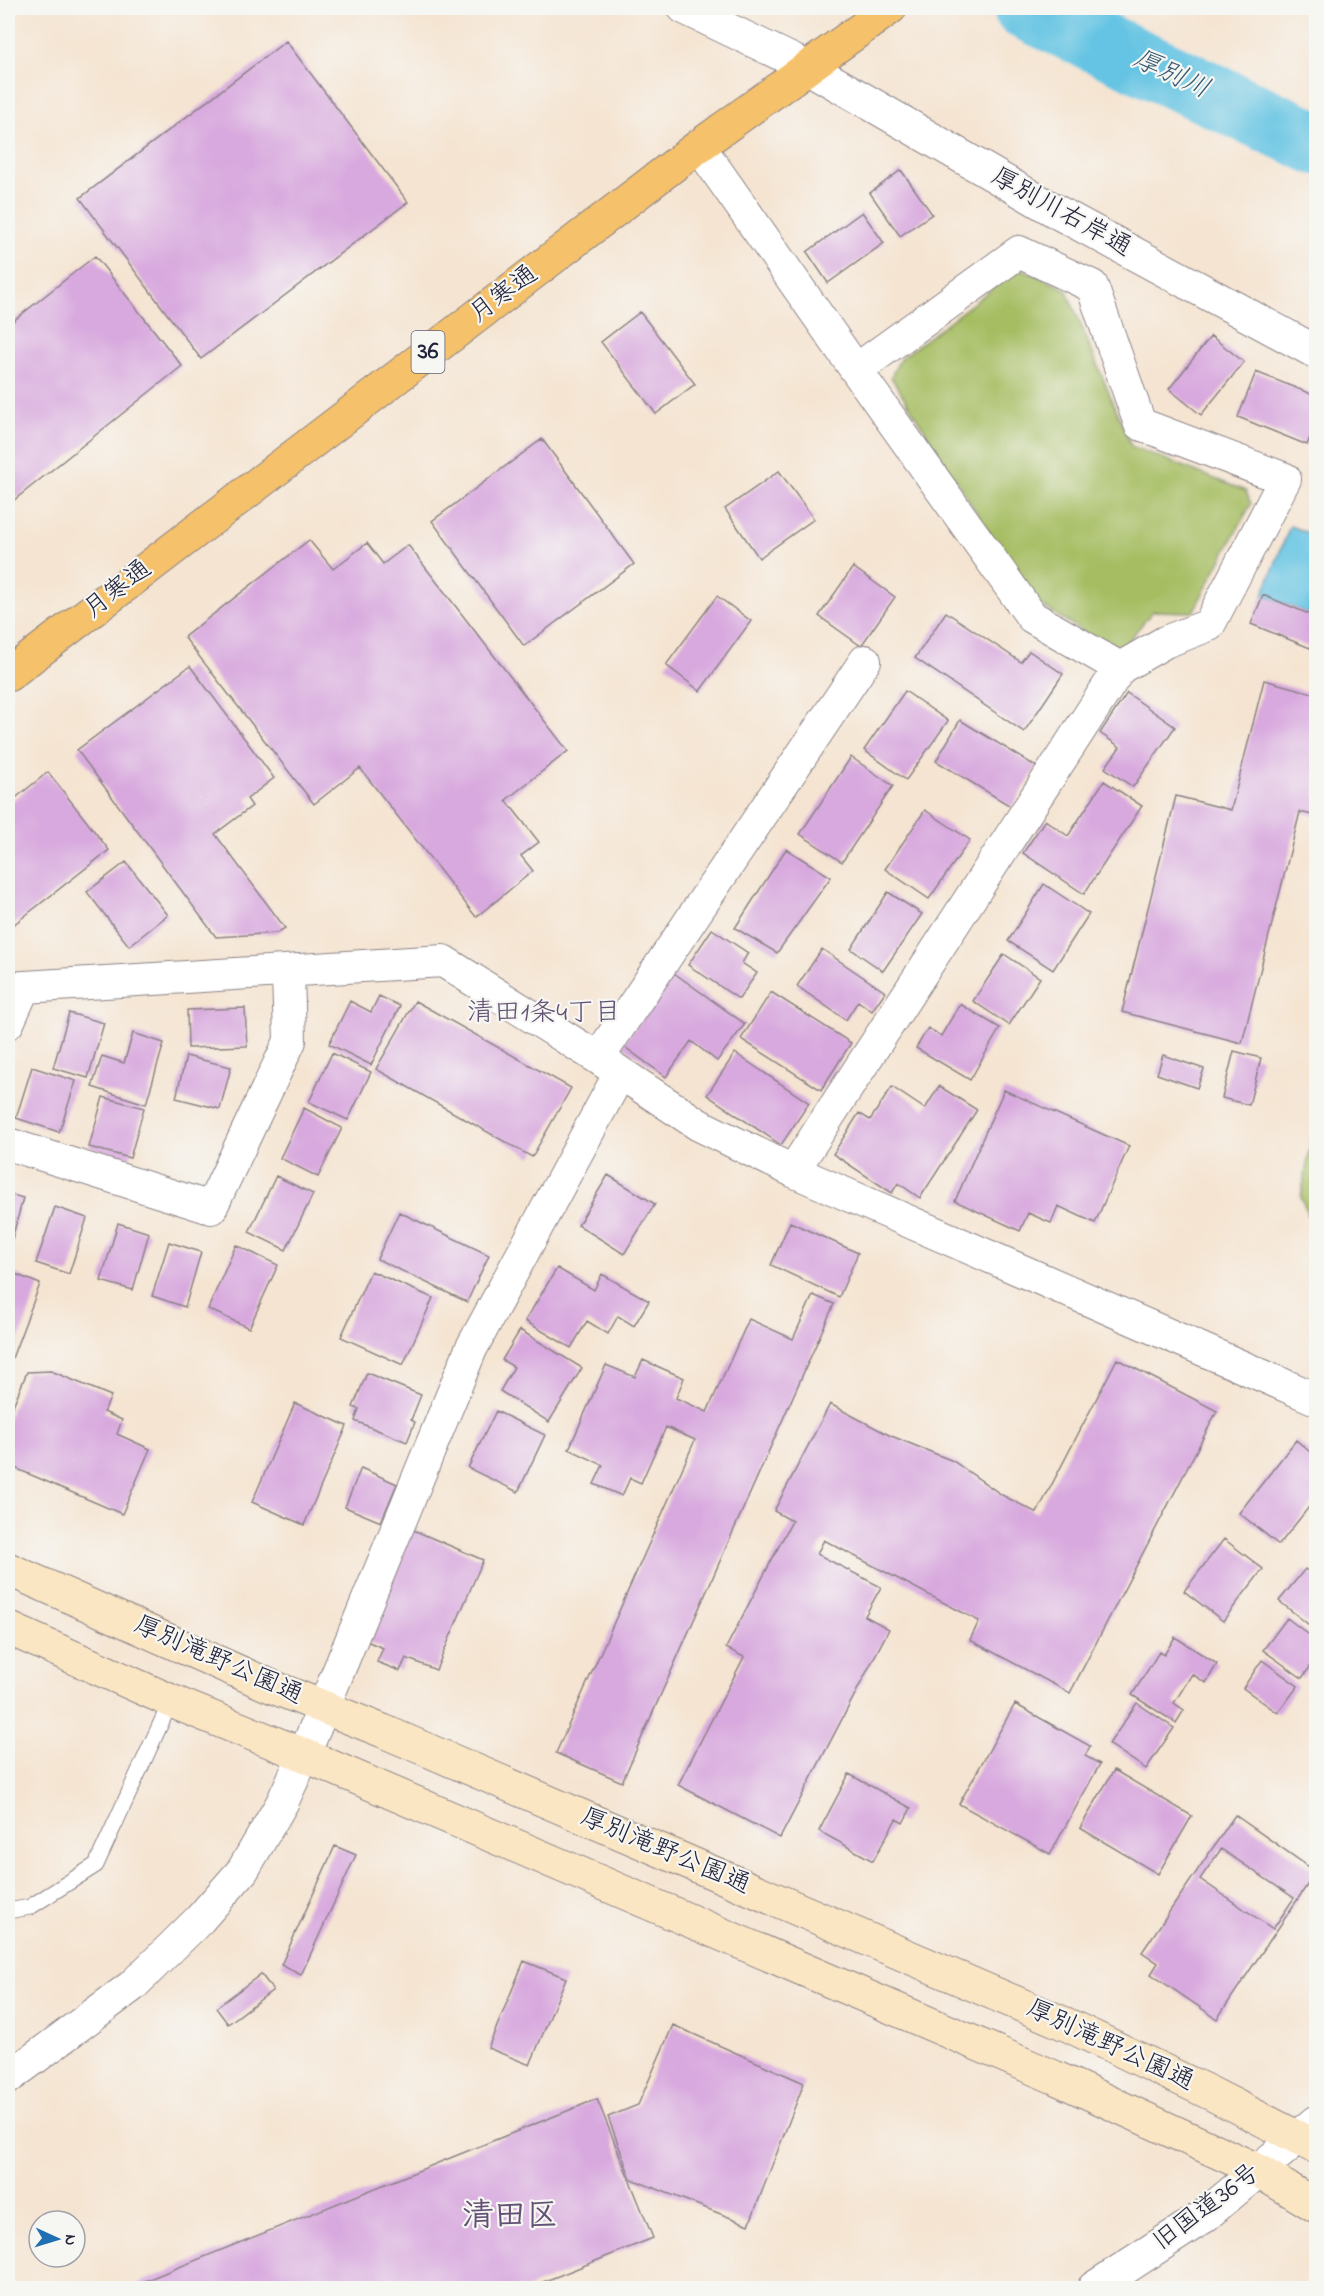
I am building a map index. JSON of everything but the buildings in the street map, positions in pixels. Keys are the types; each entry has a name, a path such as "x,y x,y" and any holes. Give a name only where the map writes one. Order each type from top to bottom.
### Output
{"highway":[{"name":"月寒通","path":"8,675 699,146 890,8"}],"main road":[{"name":"厚別滝野公園通","path":"8,1569 323,1707 1070,2026 1311,2136"},
{"name":"厚別滝野公園通","path":"8,1628 171,1701 304,1755 1064,2081 1257,2170 1317,2206"}],"street":[{"path":"684,8 808,68"},
{"name":"厚別川右岸通","path":"808,68 1059,213 1317,352"},
{"path":"699,146 1032,617 1119,668"},
{"path":"793,1171 1119,668 1165,642 1209,625 1284,479 1140,424 1092,286 1018,252 856,370"},
{"path":"8,2078 132,1986 200,1919 243,1870 282,1803 304,1755 471,1349 609,1066 865,661"},
{"path":"8,1023 16,987 443,961 699,1125 793,1171 1317,1399"},
{"path":"8,1144 211,1208 290,1041 288,971"},
{"name":"旧国道36号","path":"1094,2289 1203,2217 1257,2170 1311,2136"}],"lane":[{"path":"8,1911 30,1907 96,1865 171,1701"}],"green space":[{"path":"1019,268 1066,289 1131,446 1246,491 1251,504 1193,612 1153,611 1118,653 1032,600 891,377 900,359"},
{"path":"1316,1114 1316,1235 1301,1197"}],"water":[{"path":"1290,526 1316,536 1316,617 1263,595"}],"waterway":[{"name":"厚別川","path":"1025,8 1316,143"}],"district":[{"name":"清田1条4丁目","path":"544,1013"},
{"name":"清田区","path":"510,2217"}]}
